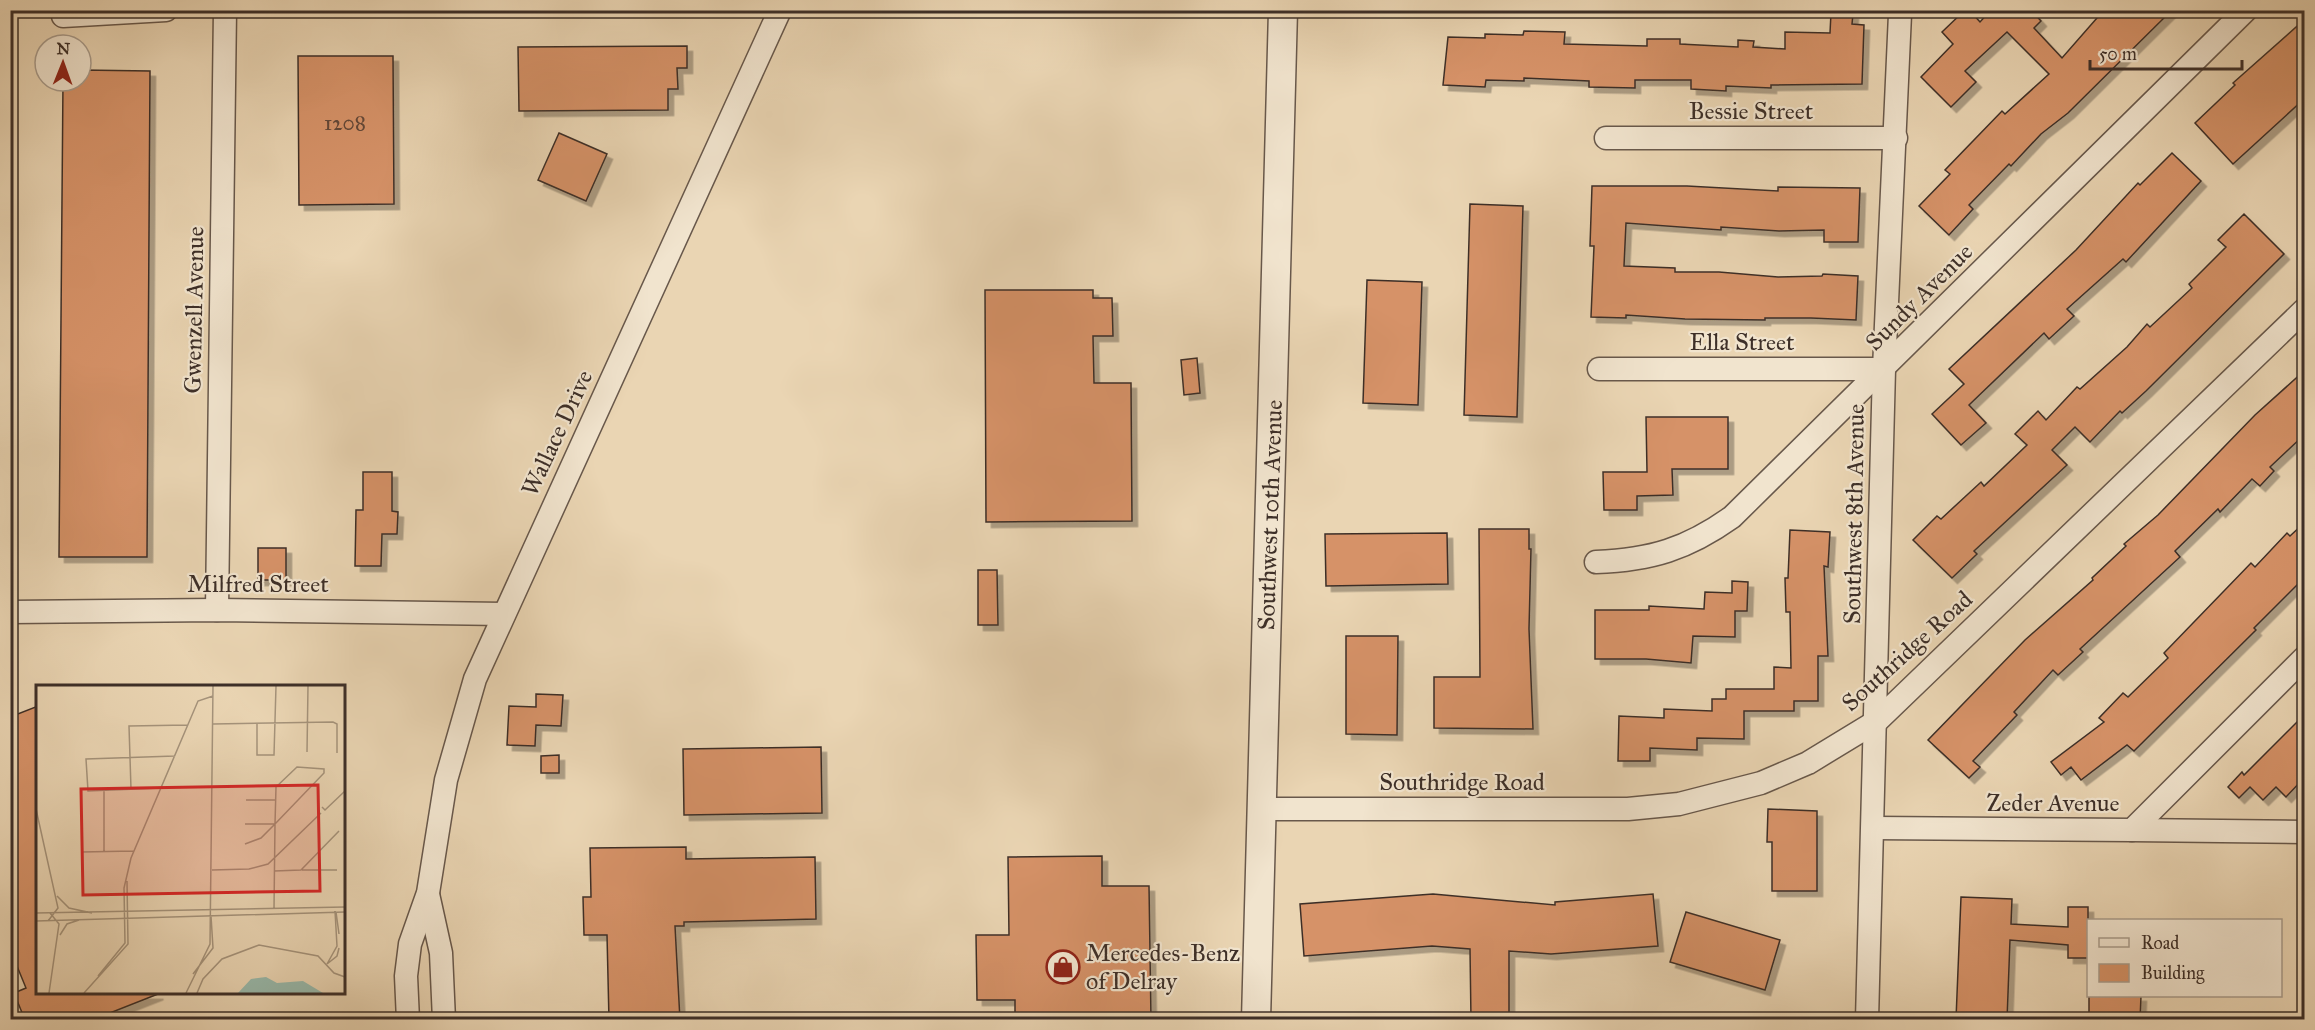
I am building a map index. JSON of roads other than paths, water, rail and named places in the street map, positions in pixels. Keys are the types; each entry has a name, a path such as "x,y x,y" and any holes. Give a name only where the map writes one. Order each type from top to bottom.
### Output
{"street":[{"path":"63,13 166,10"},
{"name":"Gwenzell Avenue","path":"217,610 225,10"},
{"name":"Wallace Drive","path":"408,1020 406,976 410,944 428,893 446,780 475,679 780,10"},
{"name":"Southwest 10th Avenue","path":"1256,1020 1283,10"},
{"name":"Sundy Avenue","path":"1596,562 1652,556 1681,548 1708,535 1744,507 2246,10"},
{"name":"Southwest 8th Avenue","path":"1867,1020 1877,721 1884,369 1900,14 1902,11"},
{"name":"Bessie Street","path":"1605,138 1896,138"},
{"name":"Southridge Road","path":"1262,809 1628,809 1679,804 1761,783 1808,763 1877,721 2304,310"},
{"name":"Ella Street","path":"1599,369 1884,369"},
{"name":"Milfred Street","path":"10,612 217,610 504,614"},
{"name":"Zeder Avenue","path":"1874,828 2132,830 2304,658"},
{"path":"2132,830 2304,832"},
{"name":"Wallace Drive","path":"428,893 441,953 444,1020"}],"place":[{"name":"Mercedes-Benz of Delray","path":"1063,967"}]}
